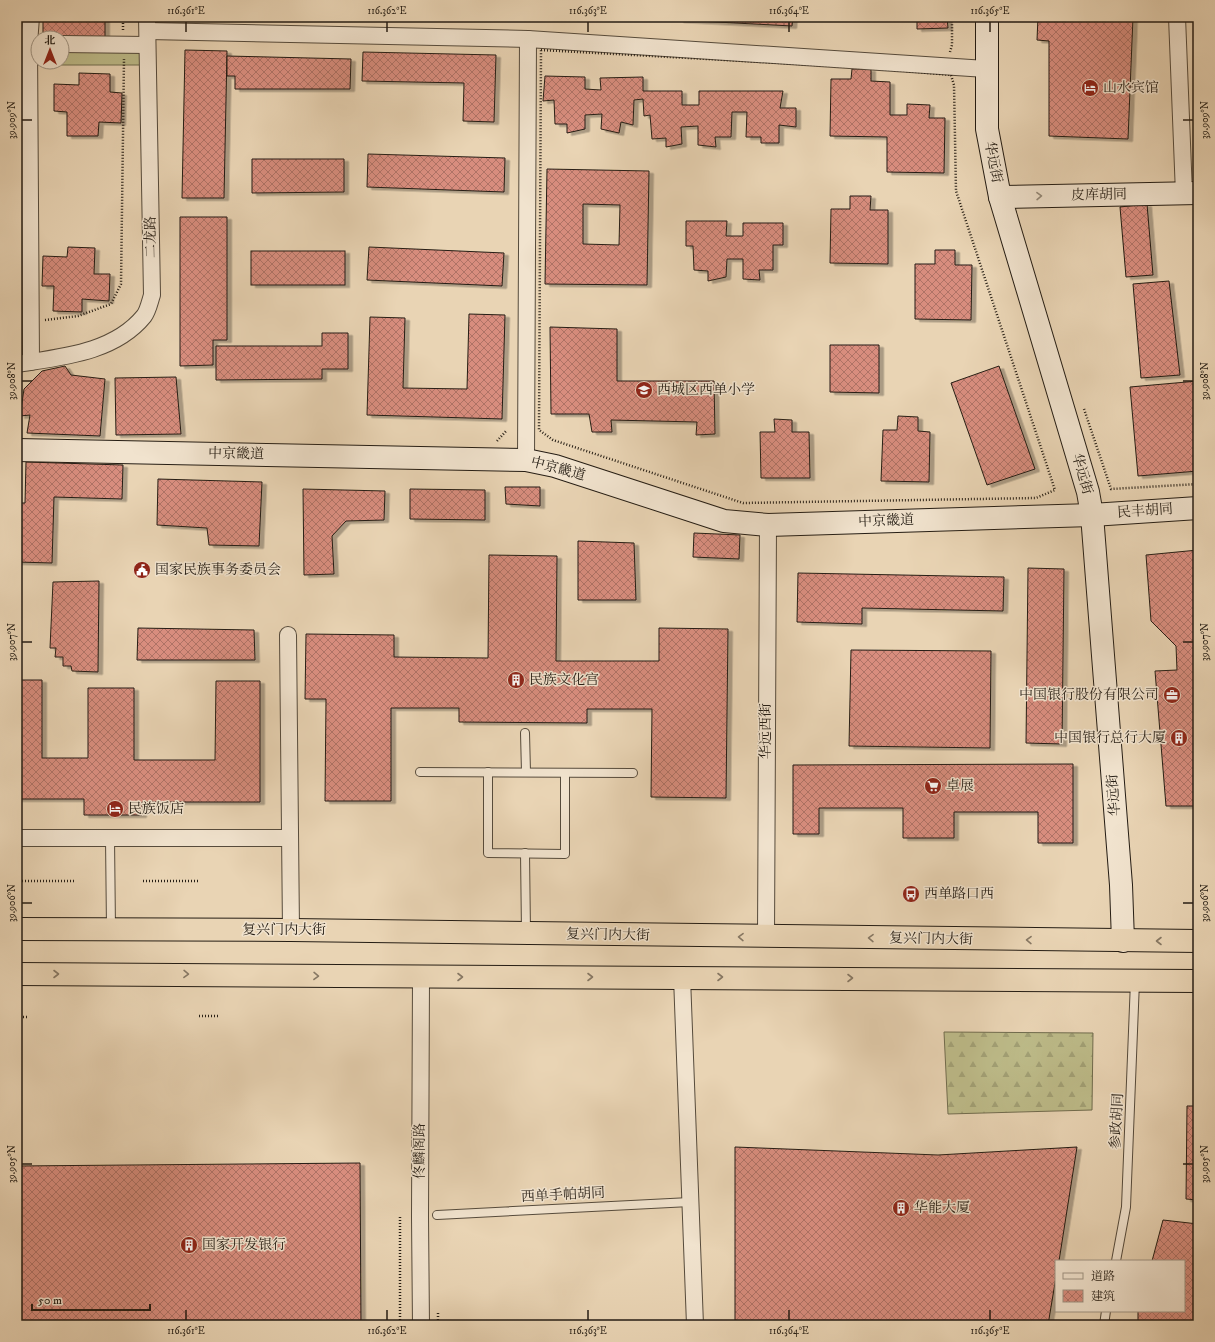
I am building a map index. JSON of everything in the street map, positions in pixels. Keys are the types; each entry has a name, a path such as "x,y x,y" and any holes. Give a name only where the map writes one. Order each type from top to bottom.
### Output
{"highway":[{"name":"复兴门内大街","path":"17,929 291,930 766,937 1198,941"},
{"path":"17,974 421,978 682,977 1198,981"}],"street":[{"path":"31,17 32,30"},
{"name":"华远街","path":"987,17 987,129 1000,196 1088,492 1092,515 1121,885 1123,941"},
{"path":"1177,17 1191,194"},
{"path":"70,43 147,31 532,45 986,69"},
{"name":"二龙路","path":"24,363 91,351 121,336 145,315 152,296 147,31"},
{"path":"526,460 532,45"},
{"path":"24,363 31,322 34,70"},
{"name":"皮库胡同","path":"1000,196 1191,194"},
{"name":"中京畿道","path":"17,450 526,460 561,468 724,521 768,525 1092,515"},
{"name":"民丰胡同","path":"1092,515 1198,508"},
{"name":"华远西街","path":"766,937 768,525"},
{"path":"288,635 291,930"},
{"path":"17,838 289,838"},
{"path":"682,977 695,1325"},
{"name":"佟麟阁路","path":"421,978 421,1325"}],"lane":[{"path":"525,733 526,772"},
{"path":"420,772 633,773"},
{"path":"488,772 488,853 565,854 565,773"},
{"path":"110,838 111,929"},
{"path":"525,853 526,933"},
{"name":"参政胡同","path":"1116,1260 1126,1207 1134,980"},
{"name":"西单手帕胡同","path":"437,1215 690,1202"},
{"path":"1104,1325 1106,1312"}],"path":[{"path":"950,52 952,45 952,17"},
{"path":"532,45 951,75 954,85 956,191 1055,490 1036,498 743,503 553,440 539,430 532,45"},
{"path":"31,322 78,316 111,304 121,284 124,61"},
{"path":"1084,408 1111,489 1198,484"},
{"path":"496,442 507,430"},
{"path":"20,881 75,881"},
{"path":"143,881 200,881"},
{"path":"199,1016 220,1016"},
{"path":"17,1017 27,1017"},
{"path":"400,1217 400,1325"}],"green space":[{"path":"70,51 142,51 142,65 70,65"},
{"path":"944,1032 1093,1033 1092,1110 948,1114"}],"building":[{"path":"43,17 105,17 105,41 70,39 70,30 43,30"},
{"path":"679,17 793,17 792,26 679,20"},
{"path":"917,17 947,17 948,28 917,29"},
{"name":"山水宾馆","path":"1038,17 1133,17 1128,139 1049,136 1049,41 1037,40"},
{"path":"185,50 227,51 224,198 182,198"},
{"path":"363,52 496,55 494,122 463,121 464,83 362,81"},
{"path":"227,56 351,59 350,89 235,89 235,76 227,76"},
{"path":"852,69 871,69 871,81 890,82 890,115 907,115 907,104 930,105 929,118 945,118 944,173 887,172 887,137 830,136 831,79 851,79"},
{"path":"79,73 110,74 110,92 122,93 121,123 99,122 98,136 67,136 67,112 54,111 54,84 79,85"},
{"path":"545,76 585,77 585,89 601,90 600,78 643,77 643,91 682,91 682,105 699,105 699,91 783,91 780,108 796,108 796,127 779,125 779,143 761,143 761,137 746,137 747,112 732,112 731,137 715,137 716,147 698,145 698,126 681,127 682,144 666,147 666,138 652,139 650,115 644,116 643,99 634,100 633,125 621,122 619,133 601,129 602,114 585,115 585,129 567,133 567,124 555,124 554,100 543,101"},
{"path":"368,154 505,158 504,192 367,187"},
{"path":"252,159 344,159 344,192 252,193"},
{"path":"547,169 649,171 647,285 545,284","holes":["583,204 620,205 619,245 583,244"]},
{"path":"850,196 871,196 870,210 888,210 888,264 830,263 831,209 850,209"},
{"path":"1147,204 1153,275 1126,277 1120,207"},
{"path":"180,217 227,217 227,340 213,340 213,365 180,366"},
{"path":"686,221 727,221 726,236 743,236 743,223 783,223 783,245 773,245 773,270 759,270 760,280 743,279 743,259 727,259 726,277 708,281 708,271 694,270 693,246 686,246"},
{"path":"68,247 95,248 94,274 110,274 109,301 82,299 82,312 53,311 54,286 42,286 43,256 67,257"},
{"path":"369,247 504,253 502,286 367,280"},
{"path":"935,250 955,250 955,265 972,265 971,320 915,319 915,264 935,264"},
{"path":"251,251 345,251 345,285 251,285"},
{"path":"1169,281 1180,375 1141,378 1133,284"},
{"path":"469,314 505,315 502,419 367,415 370,317 405,318 403,388 467,389"},
{"path":"550,327 617,329 617,381 714,381 715,434 696,435 697,422 611,420 612,432 592,432 589,414 551,414"},
{"path":"322,333 348,333 348,369 322,369 322,379 216,380 216,346 322,346"},
{"path":"830,345 879,345 879,393 830,392"},
{"path":"65,366 71,375 105,379 100,436 27,433 30,415 20,416 24,389 42,371"},
{"path":"999,366 1035,469 987,485 951,383"},
{"path":"176,377 181,434 116,435 115,378"},
{"path":"1198,381 1198,471 1138,476 1130,387"},
{"path":"898,416 918,417 918,431 930,432 929,482 881,481 883,430 897,430"},
{"path":"774,419 792,420 792,432 809,432 810,478 761,478 760,432 775,432"},
{"path":"26,462 123,465 122,499 54,497 52,563 17,562 18,503 25,503"},
{"path":"158,479 262,482 259,546 209,545 207,528 157,525"},
{"path":"505,487 540,487 540,506 506,504"},
{"path":"303,489 385,491 384,520 346,521 332,536 334,574 304,575"},
{"path":"410,489 485,490 485,520 410,519"},
{"path":"694,533 740,535 739,559 693,557"},
{"path":"578,541 634,543 636,600 578,600"},
{"name":"中国银行总行大厦","path":"1198,550 1198,806 1166,806 1155,671 1177,670 1176,646 1151,621 1146,555"},
{"name":"民族文化宫","path":"489,555 557,556 556,661 659,661 659,628 728,629 726,798 651,797 652,709 587,709 587,723 459,722 459,708 391,708 391,801 325,801 326,699 305,699 306,634 394,635 394,657 488,658"},
{"path":"1028,568 1064,569 1062,744 1026,743"},
{"path":"798,573 1004,577 1003,611 862,608 862,624 797,622"},
{"path":"99,581 98,672 72,671 71,666 63,666 63,657 55,657 56,648 50,648 53,582"},
{"path":"138,628 254,630 255,660 137,660"},
{"path":"851,650 991,651 990,748 849,746"},
{"name":"民族饭店","path":"17,680 42,680 42,758 88,758 88,688 134,688 134,760 215,760 216,681 260,681 260,802 142,802 142,815 84,815 84,799 17,799"},
{"name":"卓展","path":"1073,764 1073,843 1038,843 1038,812 954,812 954,838 903,838 903,808 819,808 819,834 793,834 793,765"},
{"path":"1187,1106 1198,1106 1198,1200 1186,1199"},
{"name":"华能大厦","path":"735,1147 938,1155 1077,1147 1059,1260 1055,1260 1055,1283 1048,1325 735,1325"},
{"name":"国家开发银行","path":"360,1163 361,1325 17,1325 17,1166"},
{"path":"1163,1220 1198,1224 1198,1325 1138,1325 1138,1312 1185,1312 1185,1260 1152,1260"}],"place":[{"name":"山水宾馆","path":"1090,88"},
{"name":"西城区西单小学","path":"644,390"},
{"name":"国家民族事务委员会","path":"142,570"},
{"name":"民族文化宫","path":"516,680"},
{"name":"中国银行股份有限公司","path":"1172,695"},
{"name":"中国银行总行大厦","path":"1179,738"},
{"name":"卓展","path":"933,786"},
{"name":"民族饭店","path":"115,809"},
{"name":"西单路口西","path":"911,894"},
{"name":"华能大厦","path":"901,1208"},
{"name":"国家开发银行","path":"189,1245"}]}
